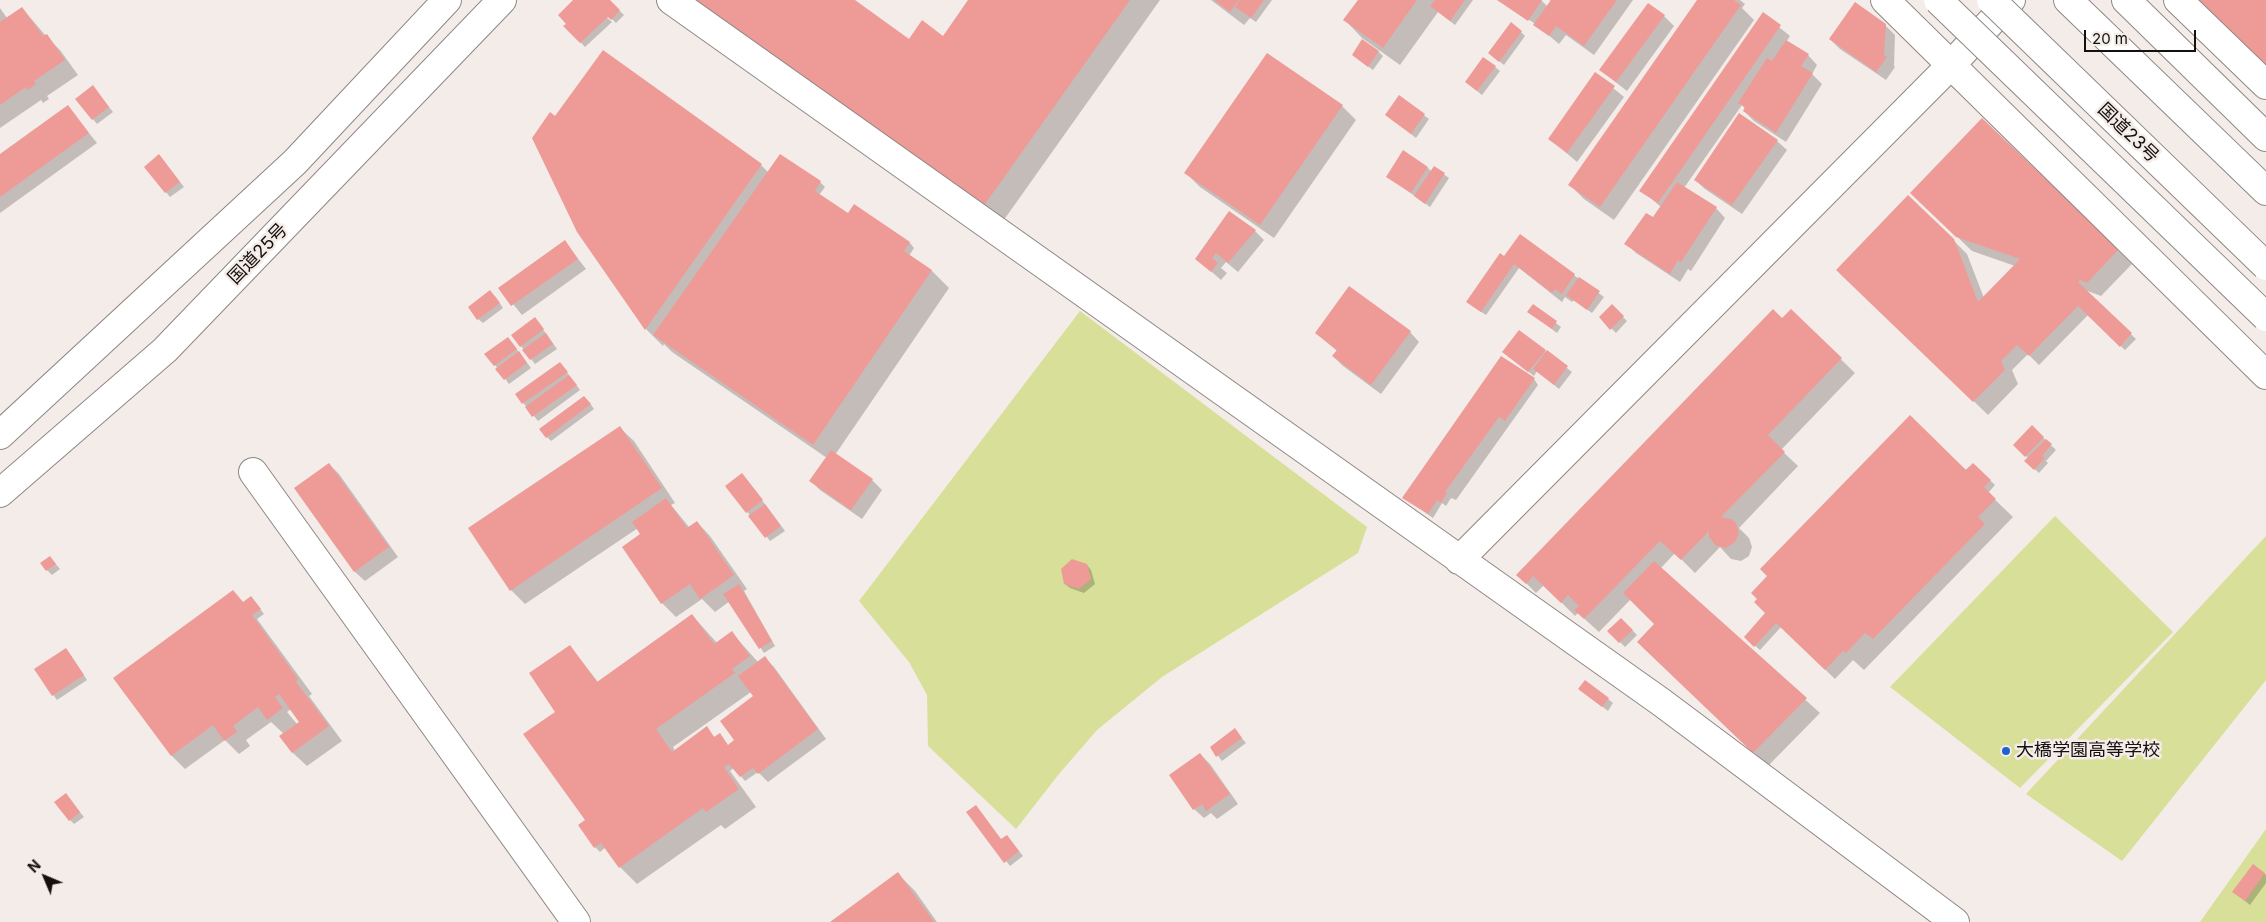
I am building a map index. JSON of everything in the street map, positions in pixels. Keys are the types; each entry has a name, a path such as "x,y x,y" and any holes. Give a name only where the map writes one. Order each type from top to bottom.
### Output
{"main road":[{"path":"0,435 295,162 446,0"},
{"name":"国道25号","path":"0,493 165,350 502,0"},
{"path":"671,0 1661,702 1955,922"},
{"path":"1885,0 2266,375"},
{"path":"1938,0 2266,317"},
{"name":"国道23号","path":"1991,0 2266,266"},
{"path":"1459,560 1952,64 2011,0"},
{"path":"2068,0 2266,191"},
{"path":"2126,0 2266,138"},
{"path":"2178,0 2266,85"},
{"path":"253,472 576,922"}],"green space":[{"path":"1080,311 1367,527 1358,553 1162,677 1097,730 1059,774 1016,829 928,746 927,695 909,662 859,601"},
{"path":"2055,516 2173,632 2020,788 1890,687"},
{"path":"2266,536 2266,680 2122,861 2026,794"},
{"path":"2266,829 2266,922 2200,922"}],"building":[{"path":"573,0 610,0 620,10 611,20 608,17 580,43 563,26 566,24 558,15"},
{"path":"692,0 855,0 909,39 922,20 943,36 968,0 1130,0 983,207"},
{"path":"1214,0 1239,0 1230,12"},
{"path":"1240,0 1264,0 1251,18 1235,7"},
{"path":"1358,0 1417,0 1383,48 1343,20"},
{"path":"1435,0 1465,0 1450,21 1430,6"},
{"path":"1497,0 1542,0 1528,21"},
{"path":"1551,0 1617,0 1584,46 1556,26 1549,36 1533,25"},
{"path":"1697,0 1734,0 1741,5 1600,207 1568,185"},
{"path":"2197,0 2266,0 2266,68"},
{"path":"1855,2 1886,24 1884,55 1887,57 1876,72 1829,39"},
{"path":"1648,3 1665,15 1616,82 1599,70"},
{"path":"22,7 43,36 47,34 65,60 34,81 36,84 28,90 26,87 0,105 0,22"},
{"path":"1763,12 1781,25 1658,203 1639,191"},
{"path":"1511,22 1522,31 1499,62 1488,53"},
{"path":"1362,39 1379,51 1368,67 1352,55"},
{"path":"1786,40 1809,54 1801,66 1813,73 1776,133 1743,111 1745,107 1738,103 1767,58 1772,61"},
{"path":"603,50 762,164 645,330 577,232 532,138 550,112 555,116"},
{"path":"1267,53 1343,105 1260,225 1184,173"},
{"path":"1483,57 1496,66 1477,91 1465,82"},
{"path":"1595,72 1615,86 1567,153 1548,139"},
{"path":"93,85 109,107 92,120 75,99"},
{"path":"1399,95 1425,114 1411,134 1385,115"},
{"path":"68,105 89,133 0,197 0,154"},
{"path":"1739,113 1778,140 1732,205 1694,180"},
{"path":"1982,118 2119,249 2087,283 2080,280 2078,282 2132,333 2120,347 2078,306 2029,356 2017,345 2001,361 2005,370 1973,402 1836,270 1908,195 1954,239 1978,302 2020,259 1956,237 1910,193"},
{"path":"1403,150 1428,167 1411,193 1386,177"},
{"path":"159,154 180,182 165,193 144,167"},
{"path":"780,154 821,181 815,191 848,213 854,204 910,242 904,251 932,270 813,445 653,335"},
{"path":"1434,166 1445,173 1425,204 1414,196"},
{"path":"1677,182 1717,207 1681,262 1678,260 1670,274 1624,244 1646,213 1653,217"},
{"path":"1229,211 1256,230 1228,263 1216,253 1212,258 1218,263 1211,272 1195,259"},
{"path":"1520,234 1575,274 1562,294 1555,289 1552,293 1514,264 1481,312 1466,302 1500,253 1504,256"},
{"path":"565,240 578,259 511,306 498,288"},
{"path":"1579,277 1600,291 1587,310 1566,295"},
{"path":"1349,286 1411,331 1371,385 1332,356 1337,350 1315,333"},
{"path":"490,290 500,303 477,320 468,307"},
{"path":"1533,304 1557,321 1552,329 1527,312"},
{"path":"1612,304 1624,316 1610,330 1599,317"},
{"path":"1773,309 1782,318 1791,309 1842,358 1768,435 1785,452 1721,517 1731,519 1736,523 1739,533 1735,542 1726,548 1716,546 1709,537 1709,531 1681,560 1660,541 1584,619 1574,610 1579,606 1568,595 1561,603 1533,576 1526,584 1516,575"},
{"path":"535,317 544,329 520,347 511,335"},
{"path":"1519,330 1546,350 1528,372 1502,352"},
{"path":"546,333 553,344 530,360 522,350"},
{"path":"508,337 517,349 494,366 484,354"},
{"path":"1547,350 1568,366 1554,385 1533,369"},
{"path":"519,351 527,363 504,380 495,369"},
{"path":"1501,356 1535,378 1505,421 1499,417 1445,492 1447,493 1441,503 1437,500 1428,514 1402,498"},
{"path":"560,362 568,372 522,404 515,394"},
{"path":"569,375 577,385 532,417 525,407"},
{"path":"584,396 591,404 546,438 539,429"},
{"path":"1910,415 1966,470 1973,463 1991,480 1984,487 1996,499 1978,517 1985,524 1873,639 1865,633 1846,653 1843,651 1825,670 1776,623 1754,647 1744,637 1765,613 1754,602 1757,599 1751,593 1767,576 1760,569"},
{"path":"2032,425 2044,437 2025,457 2013,445"},
{"path":"620,426 662,488 510,591 468,528"},
{"path":"2046,439 2052,444 2042,456 2045,458 2034,470 2024,461"},
{"path":"831,450 873,479 851,510 809,481"},
{"path":"329,463 389,547 354,572 294,488"},
{"path":"742,473 763,500 746,513 725,486"},
{"path":"666,498 687,528 697,521 734,575 700,599 690,584 661,604 622,547 640,534 632,522"},
{"path":"765,504 781,526 765,538 748,516"},
{"path":"50,556 56,564 46,571 40,563"},
{"path":"1072,559 1087,564 1091,579 1079,589 1064,584 1061,569"},
{"path":"1654,561 1807,698 1753,753 1637,642 1654,624 1623,593"},
{"path":"739,584 772,641 759,649 723,594"},
{"path":"233,590 243,602 251,596 261,609 252,615 298,679 296,682 329,726 292,753 279,736 299,722 279,694 275,697 283,708 267,720 258,707 233,726 237,732 224,741 213,725 171,756 113,678"},
{"path":"692,614 714,644 732,631 750,656 732,669 735,673 656,729 672,752 707,726 714,737 720,733 728,745 734,740 720,721 753,696 738,676 765,656 818,729 758,774 753,768 740,777 729,764 724,767 739,789 706,812 703,808 619,868 601,843 594,848 578,825 585,820 523,734 555,712 529,673 570,645 597,682"},
{"path":"1621,618 1633,630 1619,643 1607,631"},
{"path":"66,648 84,675 52,696 34,669"},
{"path":"1585,680 1609,698 1602,707 1578,689"},
{"path":"1235,728 1242,738 1216,757 1210,747"},
{"path":"1200,753 1230,794 1206,811 1202,804 1193,810 1169,775"},
{"path":"66,793 80,812 69,821 54,802"},
{"path":"976,805 1001,839 1007,835 1019,851 1004,863 966,812"},
{"path":"2253,864 2265,873 2245,901 2232,892"},
{"path":"898,872 934,922 830,922"}],"place":[{"name":"大橋学園高等学校","path":"2006,751"}]}
